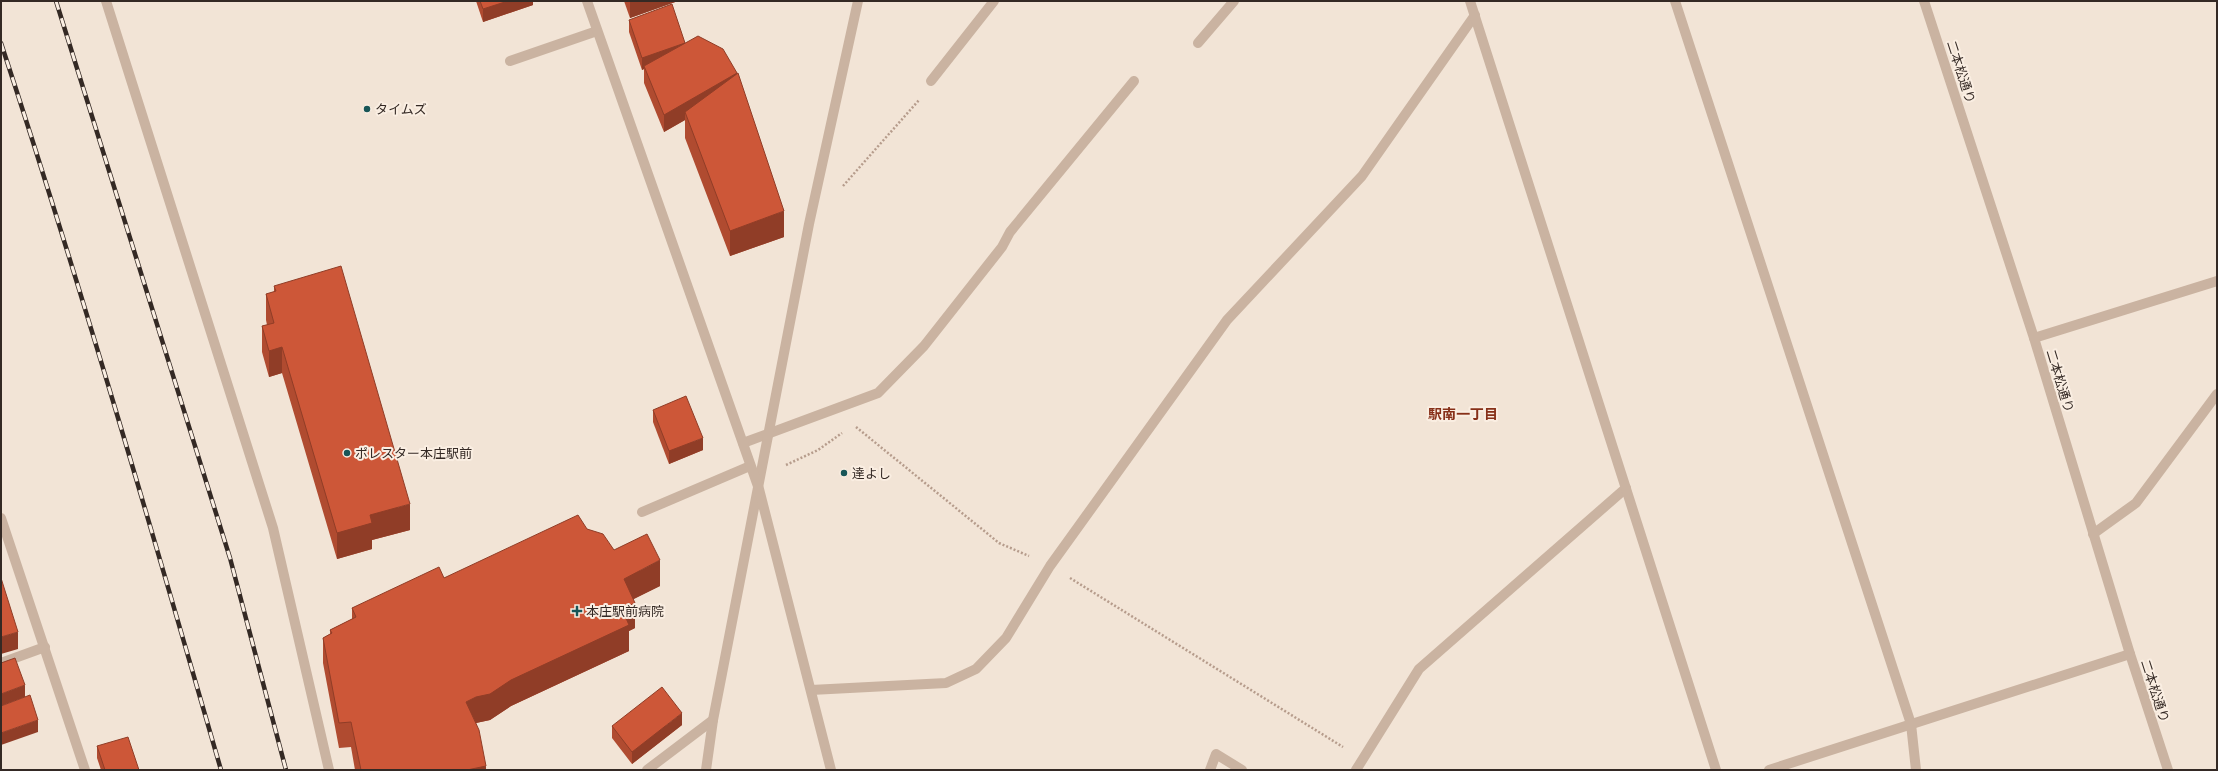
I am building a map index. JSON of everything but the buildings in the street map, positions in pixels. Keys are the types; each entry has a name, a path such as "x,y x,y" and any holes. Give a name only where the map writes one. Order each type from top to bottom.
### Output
{"street":[{"path":"106,1 273,528 329,770"},
{"path":"587,1 759,489 831,770"},
{"path":"706,770 714,720 759,489 768,433 810,224 858,1"},
{"path":"931,81 994,1"},
{"path":"1198,43 1234,1"},
{"path":"1470,1 1716,770"},
{"path":"1676,1 1911,724 1916,770"},
{"name":"二本松通り","path":"1924,1 2034,338 2130,654 2168,770"},
{"path":"811,690 946,683 976,669 1006,638 1050,566 1228,320 1362,176 1475,15"},
{"path":"510,61 597,31"},
{"path":"743,443 878,393 924,346 1002,247 1010,232 1134,81"},
{"path":"2034,338 2217,281"},
{"path":"2093,534 2136,503 2217,394"},
{"path":"642,512 750,466"},
{"path":"1356,770 1419,670 1626,488"},
{"path":"1,518 85,770"},
{"path":"1,663 45,647"},
{"path":"1769,770 2130,654"},
{"path":"647,770 714,720"},
{"path":"1210,770 1216,754 1242,770"}],"path":[{"path":"840,190 927,91 931,81"},
{"path":"853,425 999,543 1050,566 1170,638 1362,760"},
{"path":"780,468 818,450 847,429"}],"railway":[{"path":"56,1 230,558 286,770"},
{"path":"1,43 59,224 221,770"}],"place":[{"name":"タイムズ","path":"367,109"},
{"name":"ポレスター本庄駅前","path":"347,453"},
{"name":"達よし","path":"844,473"},
{"name":"本庄駅前病院","path":"577,611"}],"district":[{"name":"駅南一丁目","path":"1463,414"}]}
